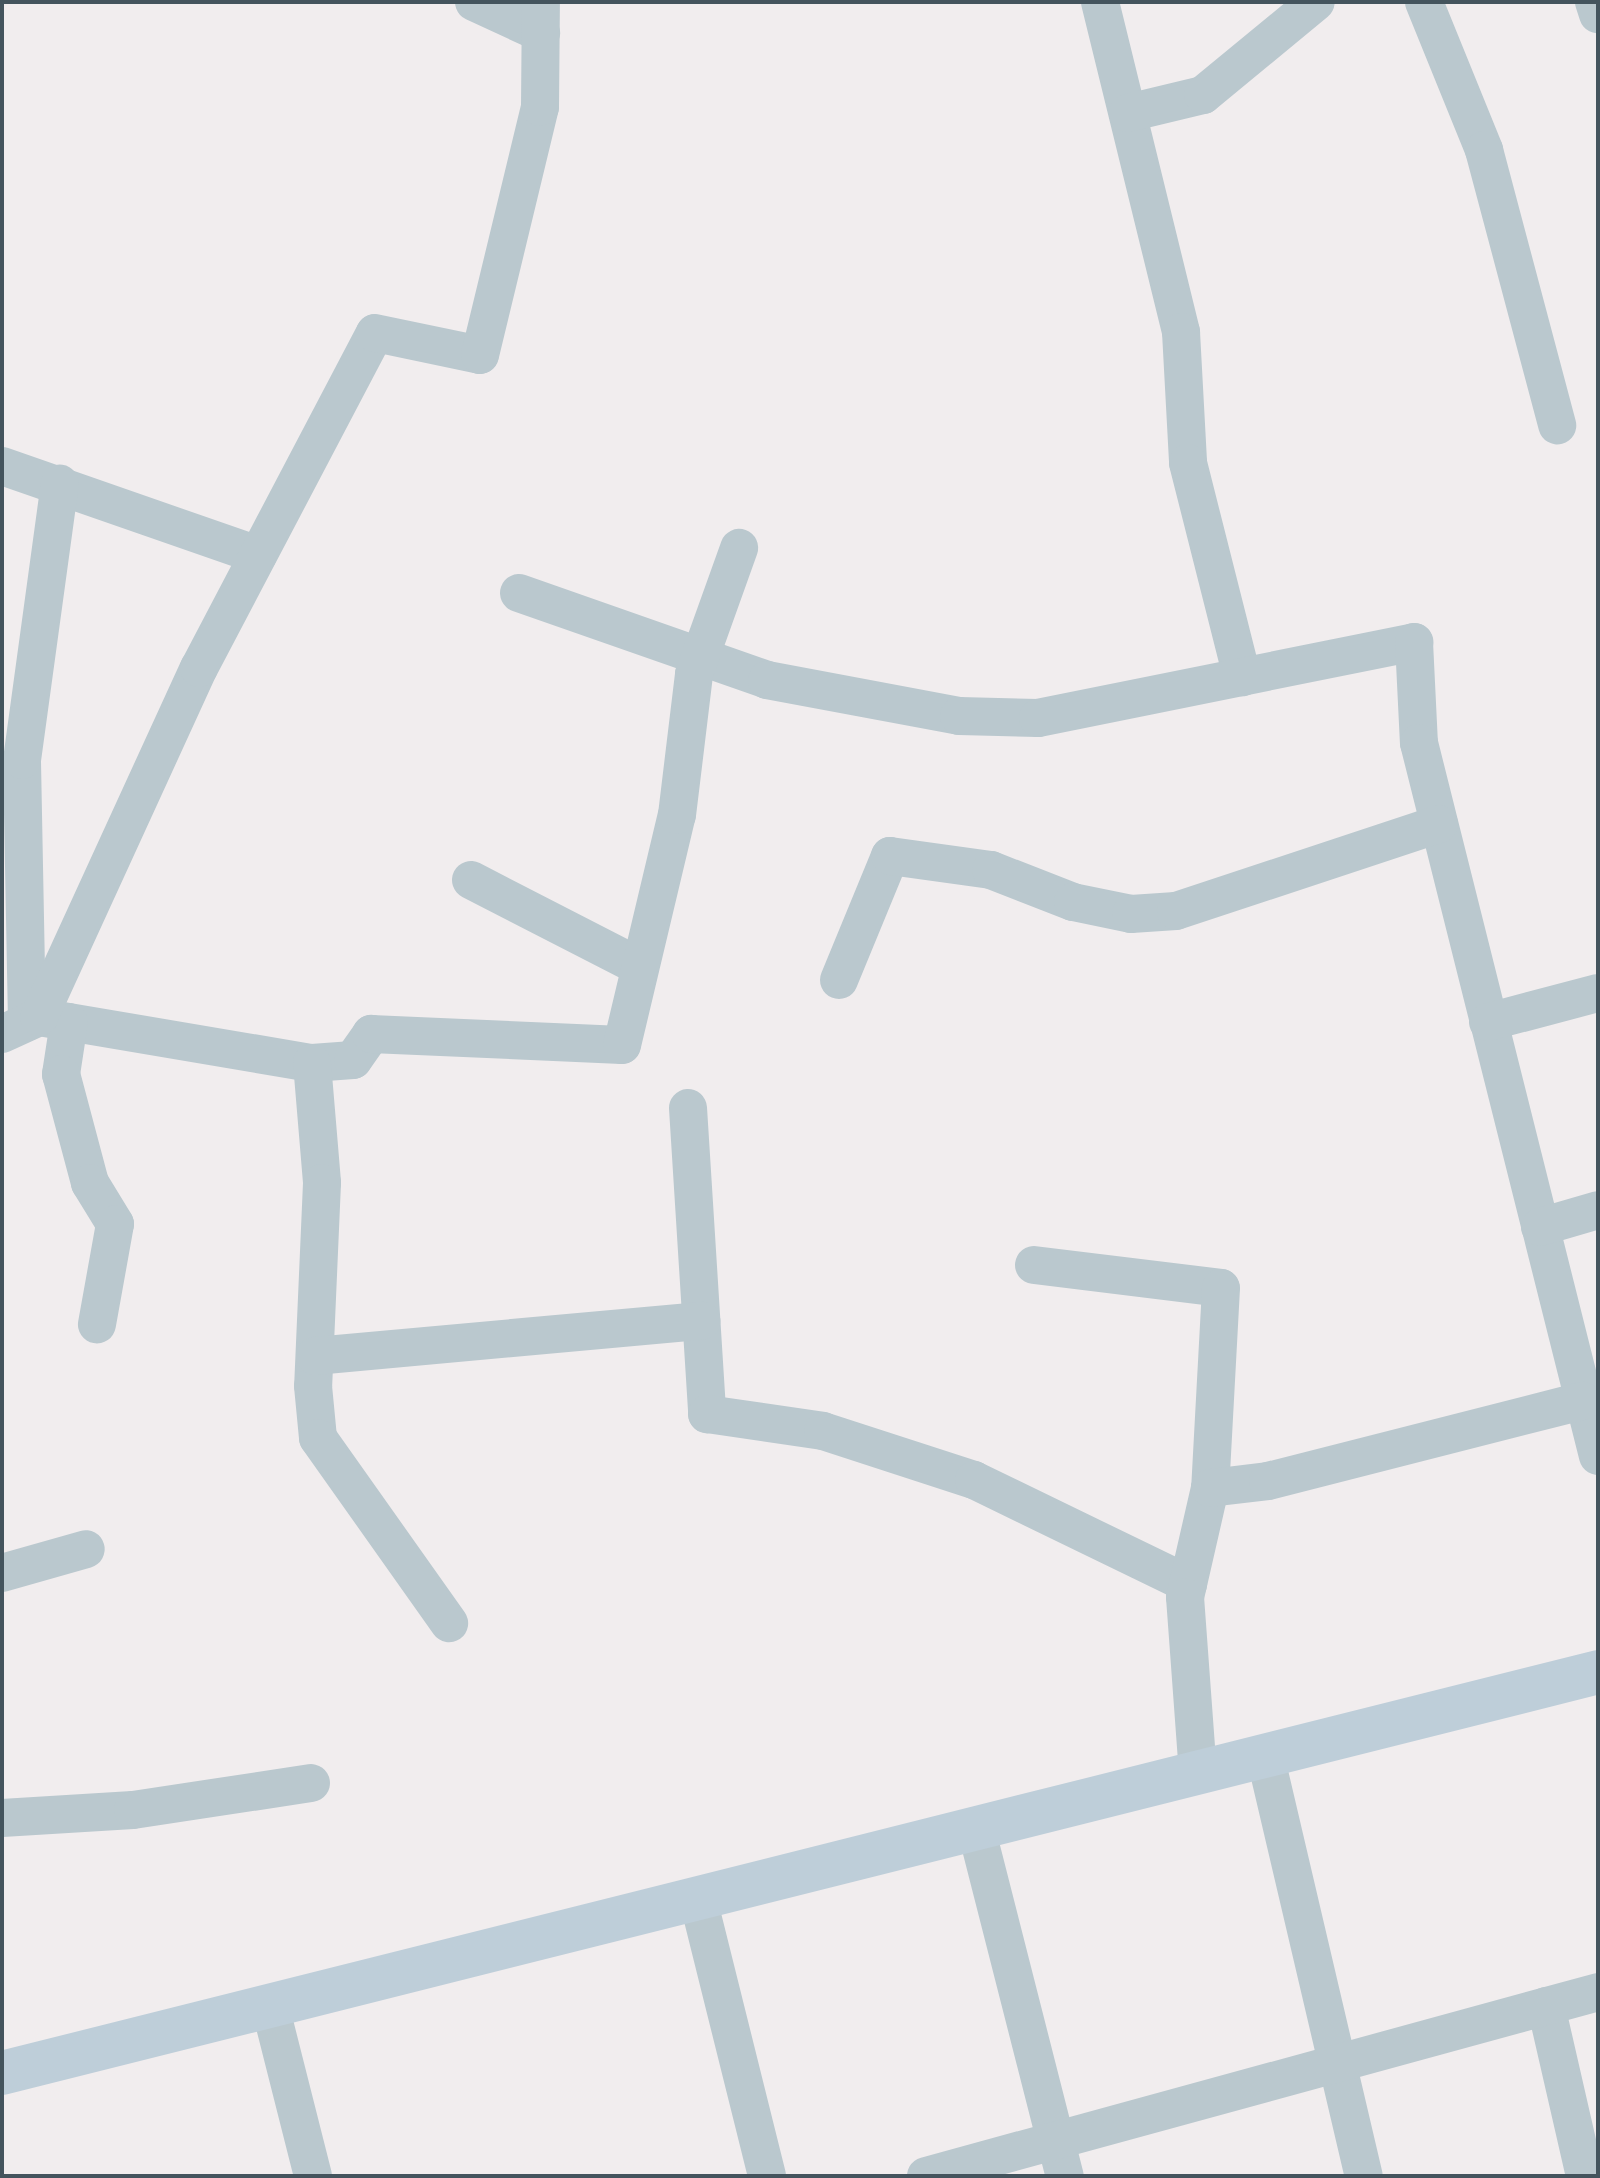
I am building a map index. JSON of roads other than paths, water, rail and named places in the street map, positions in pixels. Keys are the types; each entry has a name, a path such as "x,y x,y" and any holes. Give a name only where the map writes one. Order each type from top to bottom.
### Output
{"street":[{"path":"34,1024 199,668 375,333 480,355 540,107 541,18 474,2"},
{"path":"1100,2 1181,332 1188,463 1242,677"},
{"path":"1128,113 1203,95 1316,2"},
{"path":"1424,2 1484,150 1557,425"},
{"path":"1594,2 1598,14"},
{"path":"2,466 258,555"},
{"path":"60,484 22,760 13,928 34,1024 61,1074 90,1183 115,1224 97,1324"},
{"path":"34,1024 312,1063 353,1060 371,1034 622,1045 677,815 700,659 739,548"},
{"path":"519,593 767,680 944,713 1023,718 1414,642 1419,743 1598,1456"},
{"path":"839,980 890,856 991,870 1073,902 1131,914 1176,911 1439,824"},
{"path":"471,880 640,967"},
{"path":"1488,1022 1598,993"},
{"path":"312,1063 322,1183 315,1356 318,1438 449,1623"},
{"path":"688,1108 707,1414 823,1431 974,1480 1188,1584"},
{"path":"1540,1227 1598,1210"},
{"path":"1034,1265 1221,1288 1210,1488 1188,1584 1198,1772"},
{"path":"315,1356 701,1321"},
{"path":"1210,1488 1268,1481 1583,1401"},
{"path":"2,1573 86,1549"},
{"path":"2,2073 1598,1672"},
{"path":"1265,1755 1364,2176"},
{"path":"2,1818 133,1810 311,1783"},
{"path":"976,1828 1060,2158"},
{"path":"698,1899 767,2176"},
{"path":"926,2176 1060,2158 1337,2063 1598,1992"},
{"path":"270,2006 313,2176"},
{"path":"1546,2006 1585,2176"}]}
